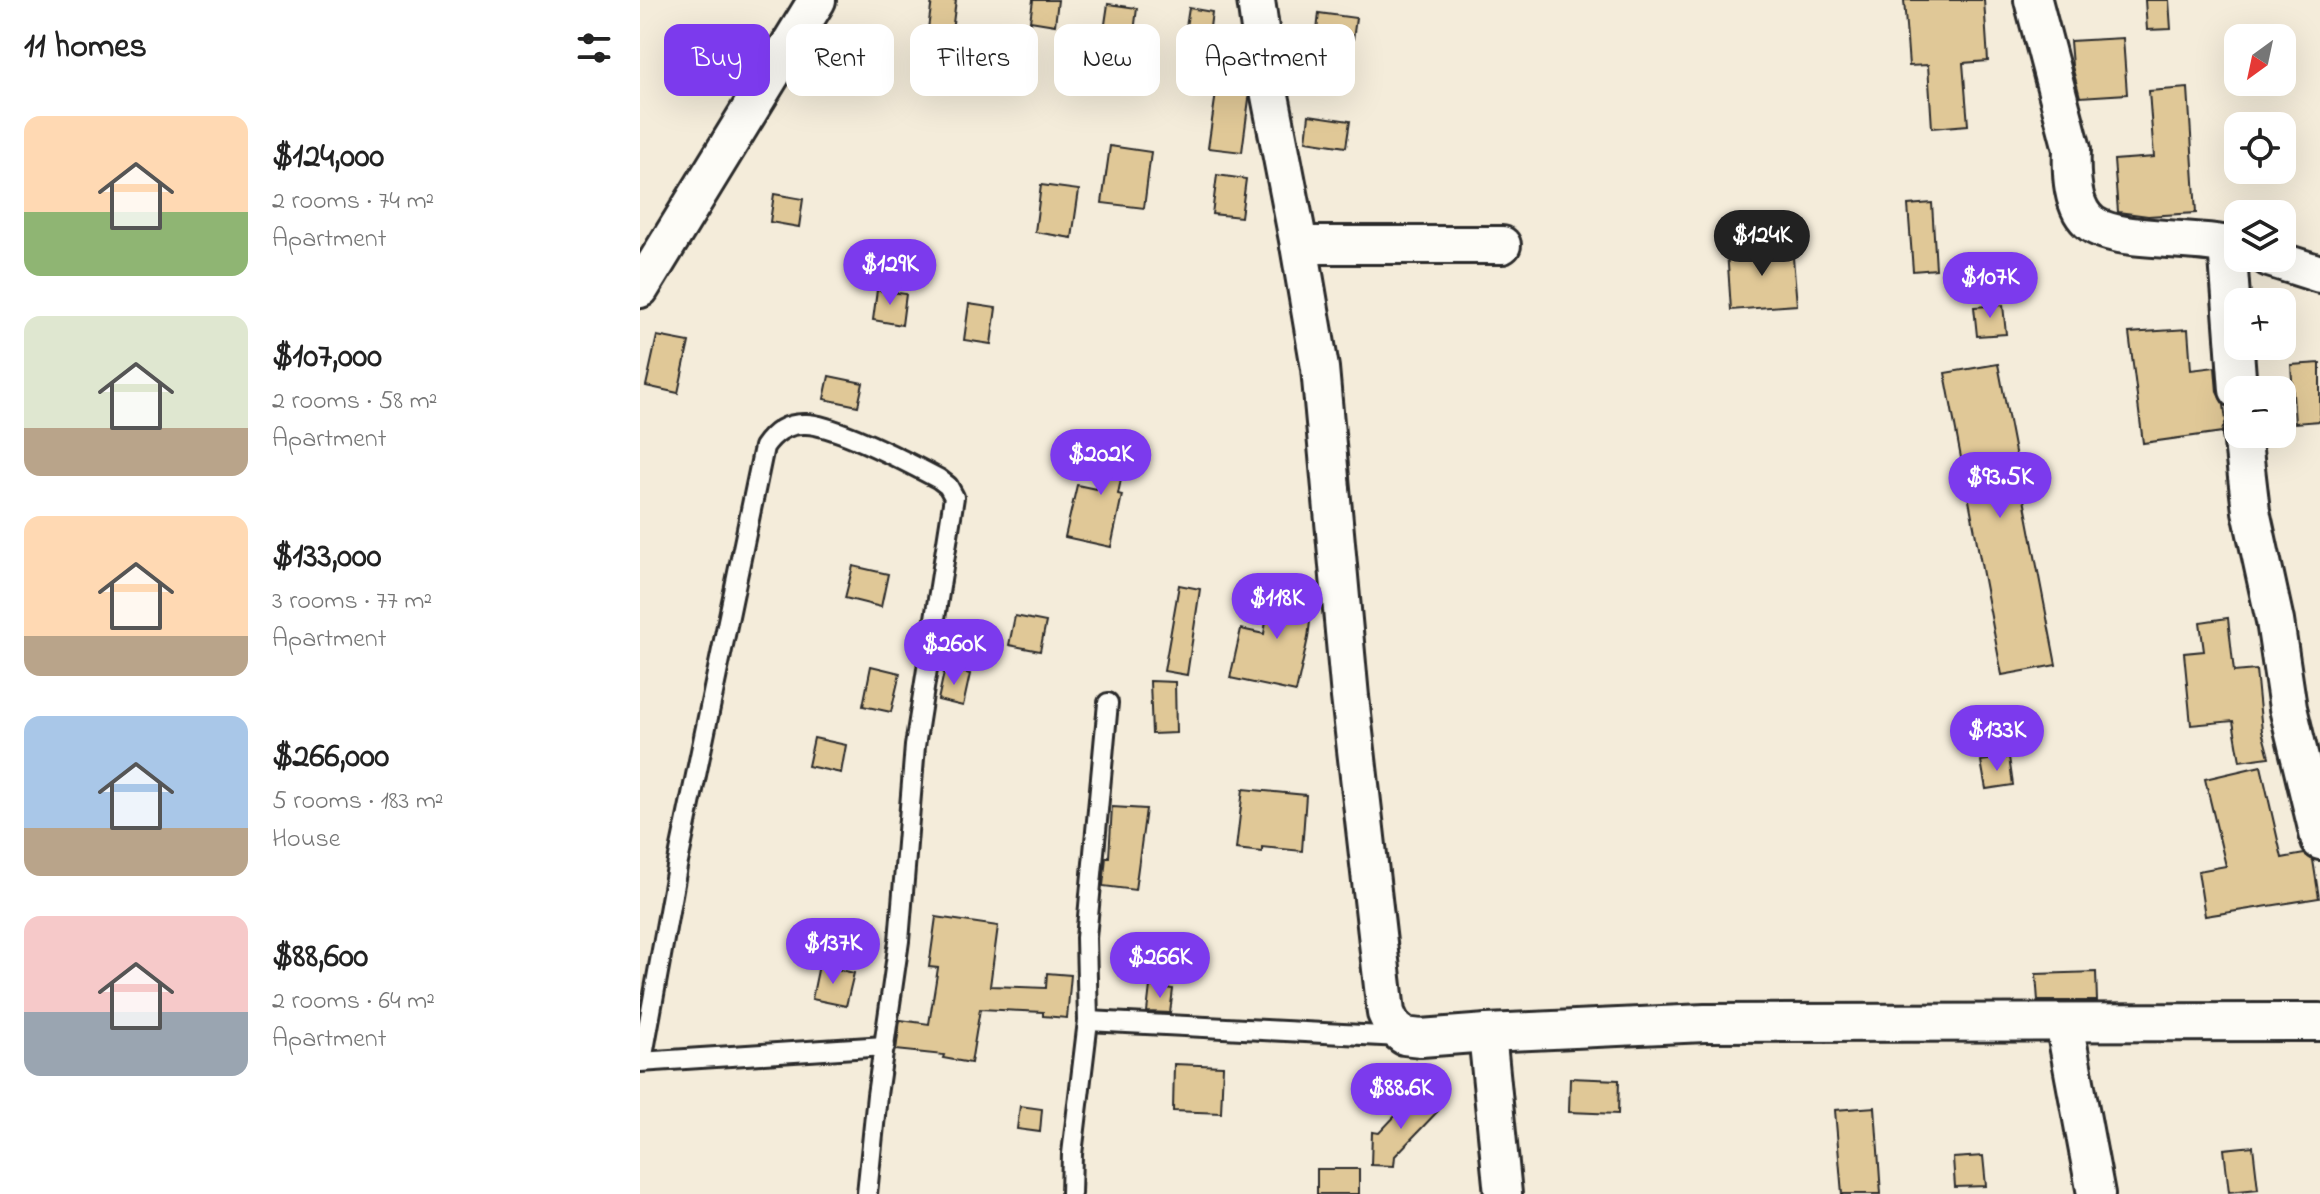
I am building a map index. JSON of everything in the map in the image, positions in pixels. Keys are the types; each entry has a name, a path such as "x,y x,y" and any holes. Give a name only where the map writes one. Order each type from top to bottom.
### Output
{"street":[{"path":"640,289 817,0"},
{"path":"1256,0 1267,80 1320,368 1349,682 1386,1013 1392,1026 1404,1036 1421,1038 1705,1023 2320,1022"},
{"path":"2033,0 2072,149 2071,172 2077,202 2091,223 2120,234 2224,245"},
{"path":"1299,245 1502,245"},
{"path":"2296,266 2320,274"},
{"path":"2234,272 2238,376"},
{"path":"2244,448 2251,511 2275,621 2288,708 2320,841"},
{"path":"2064,1023 2096,1194"},
{"path":"1487,1033 1503,1194"}],"lane":[{"path":"867,1194 885,1046 901,914 915,746 954,497 948,486 939,479 912,465 825,427 804,424 773,433 764,447 669,906 641,1062 885,1046"},
{"path":"1071,1194 1072,1154 1088,1021 1086,938 1108,703"},
{"path":"1088,1021 1421,1038"}],"building":[{"path":"932,0 956,0 953,24 929,24"},
{"path":"1033,0 1058,0 1054,25 1030,21"},
{"path":"1904,0 1984,0 1988,61 1963,63 1968,125 1932,128 1928,65 1909,66"},
{"path":"2145,0 2169,0 2171,29 2147,30"},
{"path":"1108,4 1137,8 1135,24 1105,24"},
{"path":"1189,8 1212,12 1210,24 1186,24"},
{"path":"1319,13 1356,18 1355,25 1318,24"},
{"path":"2123,38 2127,94 2080,97 2072,66 2070,41"},
{"path":"2188,88 2196,213 2148,216 2118,212 2114,160 2154,157 2149,91"},
{"path":"1216,96 1248,96 1242,152 1208,148"},
{"path":"1309,115 1350,121 1346,147 1306,141"},
{"path":"1110,146 1151,152 1144,208 1102,203"},
{"path":"1217,175 1246,179 1241,217 1212,214"},
{"path":"1041,185 1079,190 1072,238 1035,232"},
{"path":"774,194 803,199 799,227 770,222"},
{"path":"1932,203 1936,269 1913,271 1908,205"},
{"path":"1792,246 1797,305 1731,310 1727,250"},
{"path":"877,290 906,294 902,325 873,320"},
{"path":"969,304 996,308 991,344 964,340"},
{"path":"2003,305 2006,334 1977,336 1974,307"},
{"path":"2188,329 2191,370 2215,367 2217,392 2224,405 2222,432 2143,443 2129,333"},
{"path":"657,336 689,342 678,393 646,386"},
{"path":"2320,363 2320,421 2296,423 2296,376 2292,376 2291,365"},
{"path":"1998,364 2056,665 2002,675 1945,373"},
{"path":"829,376 863,383 858,406 824,399"},
{"path":"1107,430 1130,434 1111,547 1065,537 1077,485 1096,489"},
{"path":"853,566 888,574 881,607 845,598"},
{"path":"1272,582 1314,588 1308,638 1296,692 1230,678 1241,629 1264,634"},
{"path":"1179,585 1200,589 1187,675 1164,671"},
{"path":"1015,616 1046,622 1040,651 1009,645"},
{"path":"2228,618 2234,672 2256,670 2262,731 2269,757 2240,761 2233,721 2191,725 2184,653 2204,651 2200,622"},
{"path":"871,666 900,673 891,712 863,706"},
{"path":"945,668 970,674 963,706 938,700"},
{"path":"1150,681 1175,682 1176,733 1152,734"},
{"path":"814,738 846,745 841,773 808,766"},
{"path":"2009,757 2013,785 1986,789 1981,761"},
{"path":"2261,766 2282,858 2304,854 2313,860 2319,898 2205,916 2198,871 2226,866 2205,779"},
{"path":"1243,789 1306,795 1302,851 1262,847 1262,852 1236,849"},
{"path":"1112,807 1146,809 1135,890 1103,886 1106,857 1109,857"},
{"path":"936,917 998,926 990,986 1046,988 1047,973 1071,975 1067,1018 1043,1016 1043,1012 980,1009 971,1063 943,1058 944,1055 896,1050 900,1020 929,1024 938,968 929,967"},
{"path":"819,965 854,973 846,1006 812,999"},
{"path":"2096,972 2097,1001 2038,1001 2036,974"},
{"path":"1150,986 1173,989 1170,1013 1147,1012"},
{"path":"1174,1064 1223,1066 1221,1113 1173,1111"},
{"path":"1570,1078 1619,1080 1618,1114 1569,1112"},
{"path":"1418,1092 1438,1111 1395,1156 1394,1166 1371,1165 1372,1132 1379,1133"},
{"path":"1020,1106 1042,1109 1040,1132 1017,1129"},
{"path":"1875,1107 1881,1194 1842,1194 1835,1110"},
{"path":"2253,1146 2258,1189 2229,1192 2224,1149"},
{"path":"1983,1156 1986,1186 1955,1187 1953,1158"},
{"path":"1317,1169 1359,1169 1359,1194 1317,1194"}]}
